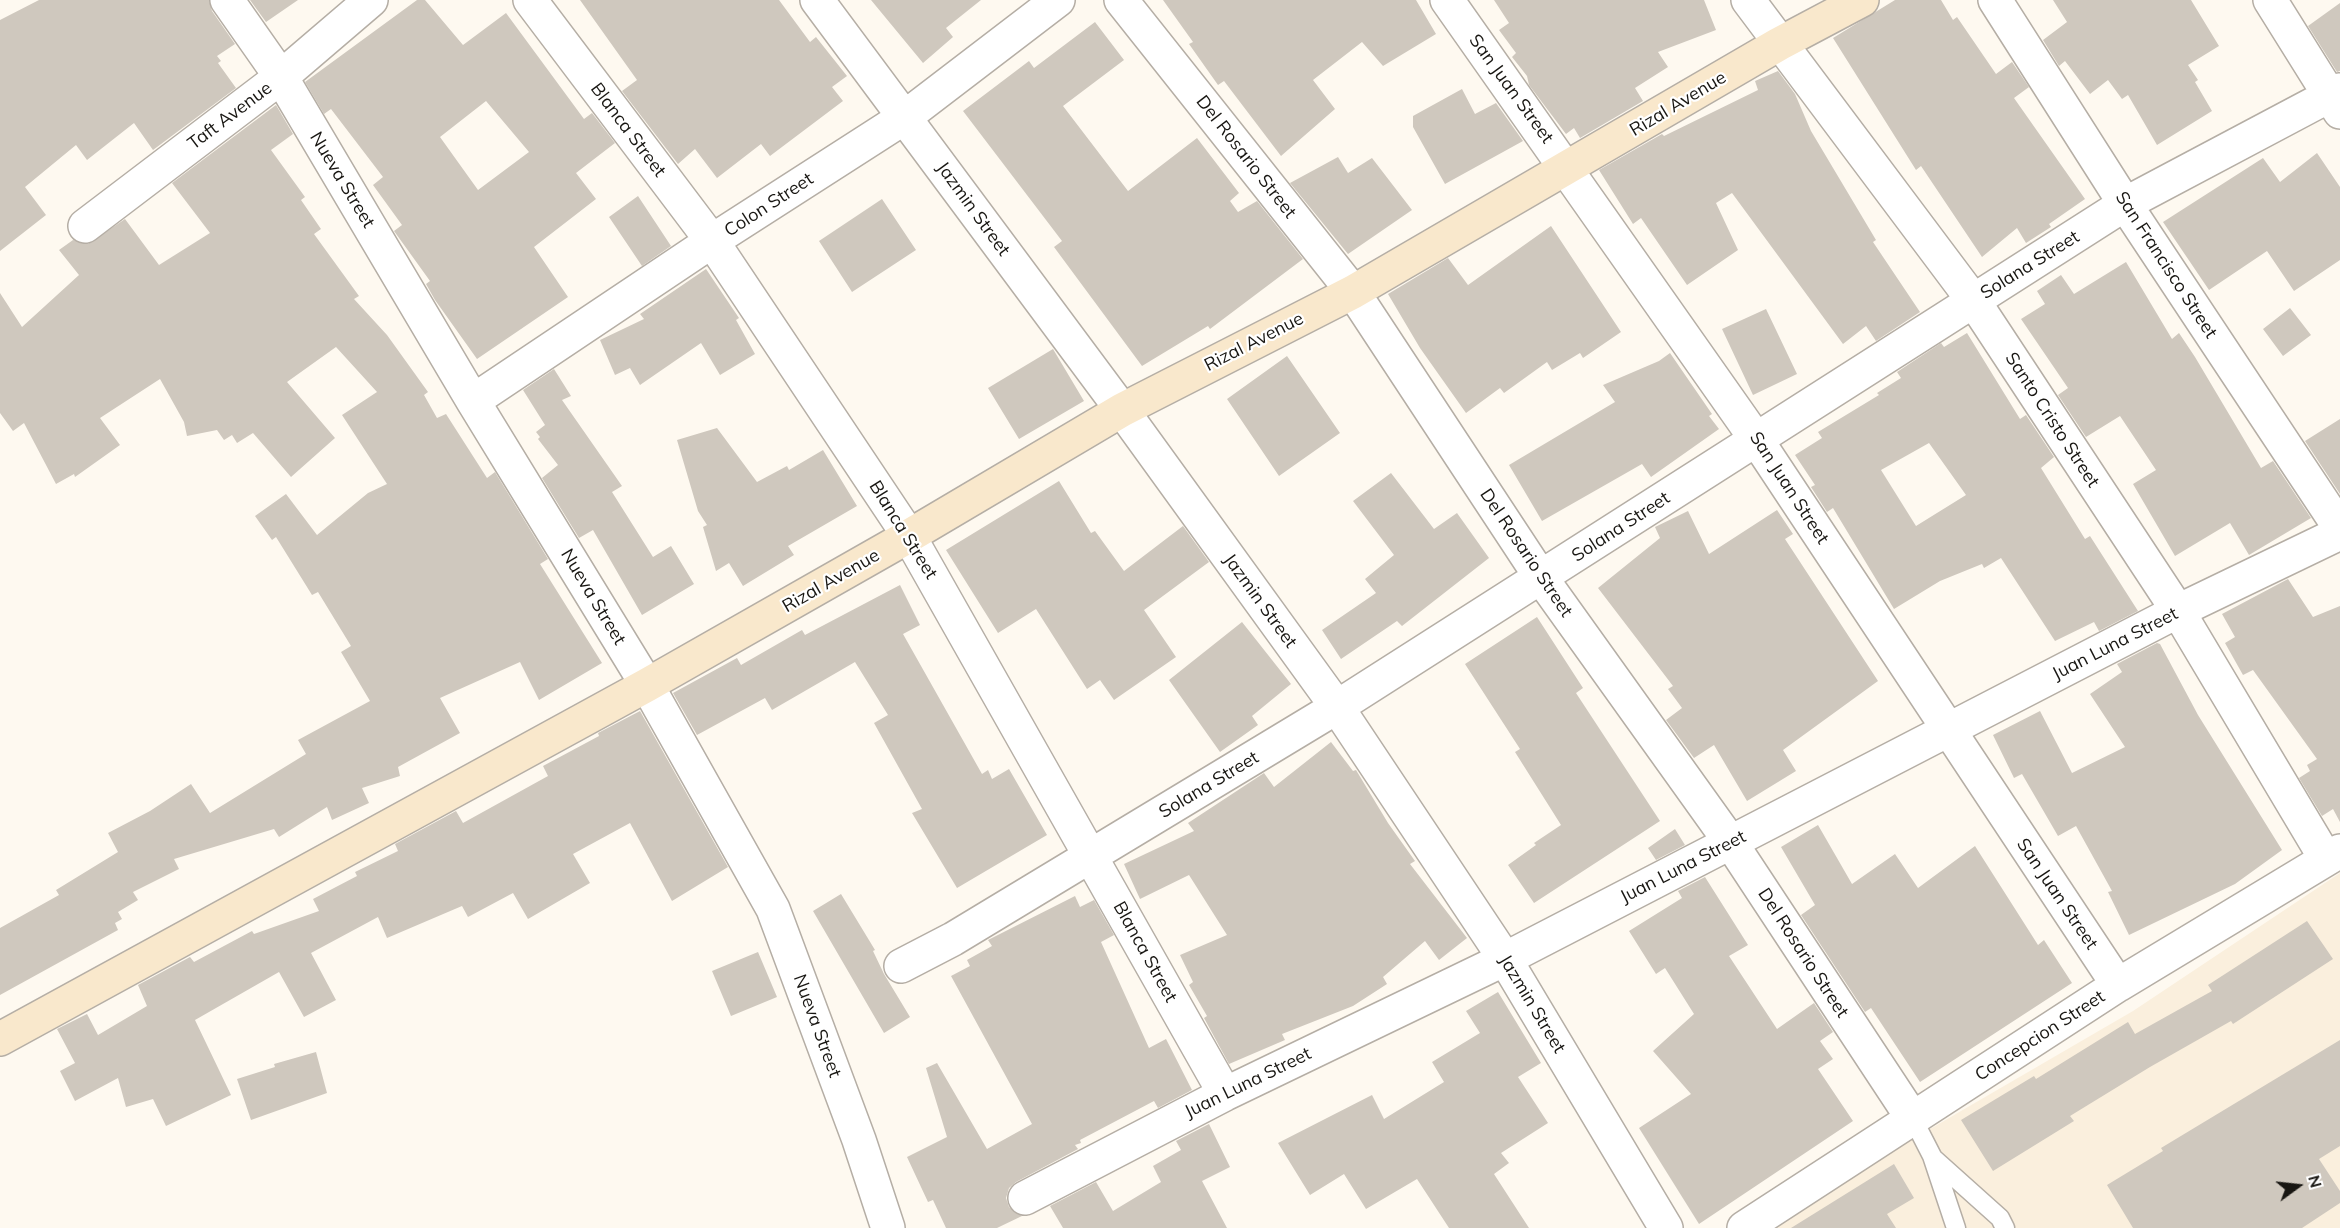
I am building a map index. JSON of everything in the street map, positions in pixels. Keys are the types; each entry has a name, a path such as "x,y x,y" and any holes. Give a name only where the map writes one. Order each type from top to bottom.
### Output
{"street":[{"name":"Nueva Street","path":"227,0 281,77 473,401 647,685 773,909 859,1140 888,1228"},
{"name":"Taft Avenue","path":"84,226 281,77 371,0"},
{"name":"Blanca Street","path":"530,0 712,241 909,536 1225,1094"},
{"name":"Jazmin Street","path":"817,0 1122,410 1337,708 1505,959 1666,1228"},
{"name":"Colon Street","path":"473,401 712,241 905,117 1058,0"},
{"name":"Del Rosario Street","path":"1121,0 1353,292 1542,579 1731,843 1913,1119"},
{"name":"San Juan Street","path":"1447,0 1756,439 2118,985"},
{"name":"Santo Cristo Street","path":"1748,0 1973,300 2178,611 2333,855"},
{"name":"Rizal Avenue","path":"0,1039 647,685 909,536 1122,410 1353,292 1568,169 1779,44 1863,0"},
{"name":"San Francisco Street","path":"1995,0 2125,204 2340,528"},
{"path":"2270,0 2337,99"},
{"name":"Solana Street","path":"902,966 953,939 1337,708 2125,204 2337,99"},
{"name":"Juan Luna Street","path":"1025,1198 1225,1094 1505,959 2178,611 2340,533"},
{"name":"Concepcion Street","path":"1744,1228 2118,985 2333,855"}],"lane":[{"path":"1913,1119 1932,1156 1956,1228"},
{"path":"1932,1156 2000,1218 2005,1228"}],"shaded area":[{"path":"2340,873 2340,1228 1772,1228 1863,1168 2133,1011"}],"building":[{"path":"39,0 209,0 212,11 235,44 217,56 221,61 218,63 236,88 153,150 134,123 87,160 76,145 25,187 46,215 0,251 0,20"},
{"path":"250,0 298,0 266,22"},
{"path":"417,0 425,0 463,45 506,13 584,119 592,113 615,143 576,173 596,199 534,247 568,297 477,359 435,300 426,284 430,281 394,231 402,225 373,185 383,177 331,109 324,114 305,82","holes":["486,101 529,152 478,190 440,137"]},
{"path":"580,0 779,0 810,42 816,37 847,76 832,87 843,101 770,156 761,144 717,178 695,149 678,164 622,91 637,80"},
{"path":"871,0 981,0 946,28 953,37 923,63"},
{"path":"1163,0 1416,0 1436,34 1383,66 1362,42 1313,80 1335,109 1281,156 1224,81 1218,85 1189,44 1193,42"},
{"path":"1494,0 1704,0 1716,30 1658,52 1668,67 1635,88 1643,101 1580,138 1574,128 1566,134 1529,85 1527,76 1512,57 1516,53 1499,30 1509,23"},
{"path":"1895,0 1941,0 1953,20 1957,17 1996,74 2012,62 2029,87 2014,98 2085,199 2049,224 2051,227 2026,243 2017,228 1982,257 1921,166 1916,170 1833,38"},
{"path":"2053,0 2191,0 2219,46 2188,65 2198,80 2195,82 2212,111 2157,145 2128,95 2122,99 2108,80 2090,94 2065,61 2059,66 2043,40 2067,22"},
{"path":"2340,3 2340,71 2337,72 2308,26"},
{"path":"1095,22 1124,60 1063,106 1128,191 1197,138 1239,193 1230,201 1238,212 1257,201 1303,259 1210,329 1208,326 1142,366 1054,247 1062,241 963,111 1029,61 1034,68"},
{"path":"1778,71 1795,94 1811,131 1876,240 1873,242 1920,312 1876,341 1866,326 1843,344 1732,193 1716,203 1738,250 1687,285 1641,218 1633,224 1599,170 1662,134 1664,136 1758,90 1755,81"},
{"path":"1462,89 1475,114 1496,103 1523,141 1445,184 1413,127 1413,116"},
{"path":"276,105 293,134 271,150 305,197 301,200 321,229 314,234 359,296 354,299 387,335 428,392 424,395 437,418 446,414 487,478 495,472 548,559 540,564 602,663 539,700 520,662 440,698 460,733 398,767 400,776 362,788 369,803 332,820 327,807 279,837 274,829 174,859 179,869 133,892 138,900 118,912 122,919 115,923 118,930 0,995 0,928 59,895 56,890 118,852 108,833 150,811 191,784 210,813 306,754 298,740 370,701 341,652 351,646 318,592 312,595 276,537 272,540 255,516 286,494 317,535 368,493 387,484 342,415 377,392 336,347 287,382 335,438 291,477 253,433 237,443 232,435 224,440 217,430 187,436 184,422 160,379 100,418 120,445 75,477 74,474 56,484 24,423 13,431 0,413 0,293 22,327 79,275 59,250 73,240 88,244 125,219 159,265 210,233 172,183"},
{"path":"2317,153 2340,187 2340,260 2294,291 2267,251 2209,290 2163,222 2263,158 2280,182"},
{"path":"1338,157 1348,173 1372,158 1412,210 1348,254 1290,183"},
{"path":"638,196 671,246 642,266 609,217"},
{"path":"882,199 916,250 852,292 819,241"},
{"path":"1551,226 1621,332 1583,358 1580,353 1552,370 1547,362 1504,393 1500,388 1466,413 1420,348 1388,294 1448,258 1468,285"},
{"path":"2126,262 2172,339 2179,333 2195,357 2261,468 2273,461 2311,518 2249,555 2230,523 2175,556 2133,484 2156,470 2120,416 2086,437 2058,395 2068,388 2021,319 2045,304 2037,291 2061,275 2074,294"},
{"path":"706,269 739,318 736,320 755,354 720,375 701,343 640,385 630,368 615,375 600,340 644,319 640,314"},
{"path":"2290,308 2311,335 2283,356 2263,329"},
{"path":"1766,309 1797,374 1753,395 1722,329"},
{"path":"1967,333 2020,419 2026,415 2054,457 2041,468 2085,539 2090,536 2138,611 2099,631 2094,622 2055,641 2001,558 1984,568 1982,564 1940,581 1894,609 1833,508 1827,512 1811,487 1815,485 1795,455 1822,438 1818,432 1879,395 1877,393 1901,378 1897,372 1941,343 1944,347","holes":["1929,443 1966,495 1916,526 1881,470"]},
{"path":"1053,349 1084,401 1019,439 988,388"},
{"path":"1670,353 1712,414 1709,416 1719,429 1651,477 1642,464 1542,521 1509,465 1615,402 1603,385 1659,361"},
{"path":"1287,356 1340,433 1279,476 1227,399"},
{"path":"554,369 571,396 562,400 622,486 612,492 653,557 671,546 694,584 642,615 593,530 579,538 542,478 558,465 538,439 540,437 536,432 545,425 523,390"},
{"path":"2340,419 2340,494 2305,441"},
{"path":"717,428 757,482 787,466 789,470 823,450 857,506 788,546 794,555 743,586 729,563 716,571 703,527 707,525 698,511 677,440"},
{"path":"1391,473 1434,529 1457,513 1489,558 1402,626 1397,621 1341,659 1322,630 1376,593 1365,579 1394,555 1353,501"},
{"path":"1059,481 1091,533 1095,531 1124,571 1183,526 1209,562 1144,610 1176,657 1114,700 1100,680 1087,689 1036,609 998,633 946,550"},
{"path":"1777,510 1793,534 1785,539 1878,681 1783,750 1796,771 1747,801 1714,745 1694,758 1666,720 1682,708 1668,689 1673,686 1598,588 1660,538 1655,527 1688,511 1709,554"},
{"path":"2288,579 2313,617 2340,606 2340,822 2333,809 2322,816 2299,778 2310,771 2307,765 2317,759 2253,670 2243,675 2225,643 2235,637 2222,614"},
{"path":"900,585 920,625 903,634 982,774 988,770 992,779 1009,769 1047,835 957,888 912,813 922,809 874,723 888,715 855,662 772,710 765,698 697,735 673,693 737,658 741,665 802,630 805,635"},
{"path":"1537,617 1583,688 1576,693 1660,821 1534,903 1508,865 1536,845 1534,843 1561,825 1515,752 1520,749 1465,664"},
{"path":"1242,622 1291,684 1252,716 1258,725 1220,752 1169,680"},
{"path":"2157,643 2160,644 2198,715 2282,850 2235,884 2129,935 2108,892 2112,891 2076,826 2058,836 2022,774 2014,778 1993,735 2040,711 2072,773 2125,747 2090,694 2122,672 2117,664"},
{"path":"640,711 728,867 672,901 630,823 573,854 590,883 528,919 513,893 468,917 462,906 387,938 378,917 311,953 336,1000 304,1017 279,972 195,1020 231,1095 166,1126 153,1099 126,1107 118,1078 75,1101 60,1071 75,1063 57,1029 87,1014 98,1035 147,1006 138,985 190,957 194,962 252,931 254,934 319,911 313,899 357,876 355,872 398,851 395,844 456,811 463,823 548,776 543,766"},
{"path":"1331,742 1353,771 1356,770 1388,823 1415,861 1410,864 1467,938 1439,960 1425,941 1383,977 1387,984 1353,1006 1282,1034 1285,1040 1229,1064 1204,1018 1207,1016 1189,985 1193,982 1180,955 1227,935 1189,875 1140,899 1124,864 1194,831 1188,823 1264,773 1274,787"},
{"path":"1818,825 1852,884 1895,854 1918,888 1975,846 2038,945 2044,940 2072,983 1920,1082 1871,1008 1865,1012 1801,915 1815,905 1781,847"},
{"path":"1675,829 1685,845 1656,860 1648,848"},
{"path":"1705,877 1748,945 1729,956 1777,1029 1814,1003 1833,1032 1820,1041 1833,1059 1818,1069 1853,1121 1699,1224 1639,1128 1691,1094 1653,1051 1694,1014 1665,968 1656,974 1629,931 1682,898 1678,891"},
{"path":"841,894 875,950 873,951 884,974 910,1017 884,1033 813,911"},
{"path":"1075,896 1080,907 1094,900 1114,935 1101,942 1149,1048 1166,1039 1192,1090 1158,1108 1154,1101 1080,1140 1081,1143 1075,1145 1078,1149 1016,1182 1009,1188 1006,1198 1009,1207 1022,1216 997,1228 946,1228 933,1200 928,1202 907,1157 947,1137 926,1068 937,1063 987,1149 1032,1124 951,976 970,966 967,960 992,946 988,940"},
{"path":"2307,921 2333,959 2233,1024 2231,1021 2070,1116 2074,1121 1993,1171 1961,1120 2034,1076 2036,1079 2128,1022 2135,1034 2212,991 2208,985"},
{"path":"758,952 777,997 731,1016 712,971"},
{"path":"1498,992 1541,1063 1518,1077 1548,1123 1501,1153 1509,1163 1494,1174 1529,1228 1449,1228 1417,1179 1366,1209 1344,1174 1310,1195 1278,1143 1372,1095 1384,1119 1444,1082 1432,1062 1480,1033 1466,1011"},
{"path":"2340,1040 2340,1146 2319,1159 2340,1191 2340,1203 2302,1228 2133,1228 2107,1185 2163,1151 2161,1148"},
{"path":"316,1052 327,1093 251,1120 237,1079 275,1067 274,1064"},
{"path":"1209,1124 1230,1167 1202,1181 1227,1228 1063,1228 1050,1206 1096,1182 1113,1211 1161,1182 1153,1166 1181,1150 1176,1141"},
{"path":"1894,1164 1914,1198 1887,1214 1896,1228 1791,1228"}]}
